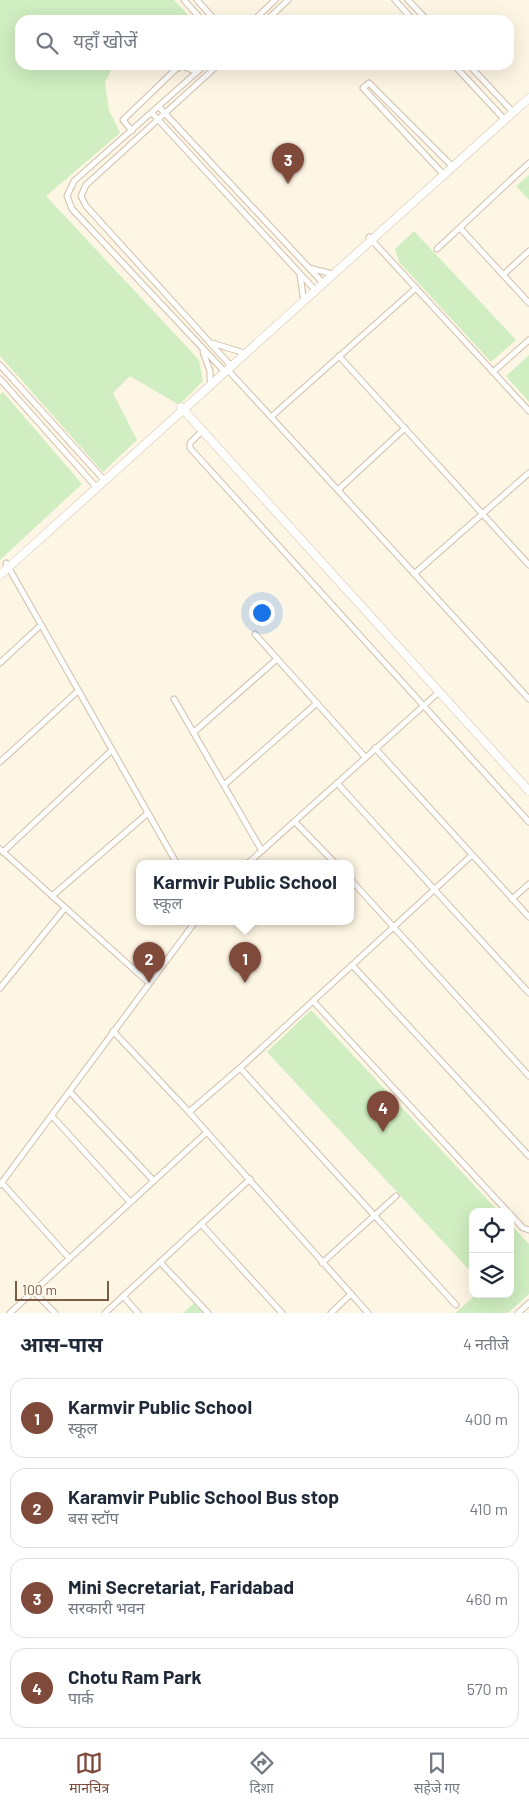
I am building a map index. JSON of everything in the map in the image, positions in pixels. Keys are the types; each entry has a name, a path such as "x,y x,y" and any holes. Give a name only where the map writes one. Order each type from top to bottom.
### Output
{"street":[{"path":"184,0 198,15"},
{"path":"197,0 210,15"},
{"path":"259,15 275,0"},
{"path":"272,15 288,0"},
{"path":"395,0 408,15"},
{"path":"408,0 422,15"},
{"path":"132,131 123,120 177,70"},
{"path":"192,70 197,72"},
{"path":"199,70 152,114 74,181 68,188 68,203 197,343 227,368"},
{"path":"213,70 86,185 81,196 86,206 205,338 227,368 271,417 529,699"},
{"path":"459,70 503,118"},
{"path":"474,70 512,111"},
{"path":"442,173 363,88 369,83 451,166"},
{"path":"512,111 529,92"},
{"path":"0,575 5,566 503,118 529,98"},
{"path":"159,107 322,282"},
{"path":"152,114 314,289"},
{"path":"437,249 529,163"},
{"path":"460,228 529,303"},
{"path":"322,282 329,273 370,239"},
{"path":"370,239 529,411"},
{"path":"503,275 529,251"},
{"path":"309,268 329,273"},
{"path":"300,274 303,296"},
{"path":"271,417 416,288"},
{"path":"182,408 210,380 227,368 241,352 303,296 314,289"},
{"path":"205,338 218,346 241,352"},
{"path":"493,372 529,340"},
{"path":"197,343 210,371 210,380"},
{"path":"339,356 529,565"},
{"path":"1,369 10,376 103,479"},
{"path":"10,376 1,382 96,486"},
{"path":"182,408 529,791"},
{"path":"338,490 405,428"},
{"path":"203,430 190,443 190,448 529,822"},
{"path":"414,574 529,473"},
{"path":"5,566 41,625 176,860"},
{"path":"0,662 41,625"},
{"path":"255,634 365,757"},
{"path":"194,732 277,659"},
{"path":"0,762 78,691"},
{"path":"252,860 440,692"},
{"path":"174,699 262,851"},
{"path":"224,785 317,703"},
{"path":"375,748 529,917"},
{"path":"112,750 1,850 149,983"},
{"path":"338,784 529,993"},
{"path":"52,896 148,813"},
{"path":"295,822 332,860"},
{"path":"189,1112 240,1068 472,855"},
{"path":"354,883 394,925 529,1076"},
{"path":"512,899 529,884"},
{"path":"0,988 65,908"},
{"path":"69,1258 1,1184 192,925"},
{"path":"352,965 529,1156"},
{"path":"313,1001 504,1208"},
{"path":"113,1031 250,1179 368,1313"},
{"path":"240,1068 456,1305"},
{"path":"70,1092 154,1180"},
{"path":"52,1116 130,1202"},
{"path":"10,1313 207,1132"},
{"path":"106,1313 250,1179"},
{"path":"322,1263 396,1196"},
{"path":"514,1218 523,1228 529,1230"},
{"path":"201,1224 282,1313"},
{"path":"160,1262 208,1313"},
{"path":"33,1291 55,1313"},
{"path":"331,1313 350,1294"},
{"path":"123,1296 138,1313"},
{"path":"518,1313 529,1303"}],"green space":[{"path":"0,0 174,0 188,15 15,15 15,70 111,70 105,82 109,110 120,133 46,196 199,360 203,381 179,405 130,376 113,393 137,440 103,472 0,356"},
{"path":"529,175 529,200 516,186"},
{"path":"414,231 516,340 491,362 399,262 395,249"},
{"path":"529,355 529,402 506,376"},
{"path":"3,392 82,484 0,560 0,394"},
{"path":"311,1010 495,1208 469,1208 469,1270 267,1052"},
{"path":"514,1228 529,1244 529,1294 508,1313 455,1313 472,1298 514,1298"},
{"path":"194,1303 203,1313 183,1313"}],"place":[{"name":"Mini Secretariat, Faridabad","path":"288,184"},
{"name":"Karamvir Public School Bus stop","path":"149,983"},
{"name":"Karmvir Public School","path":"245,983"},
{"name":"Chotu Ram Park","path":"383,1132"}]}
